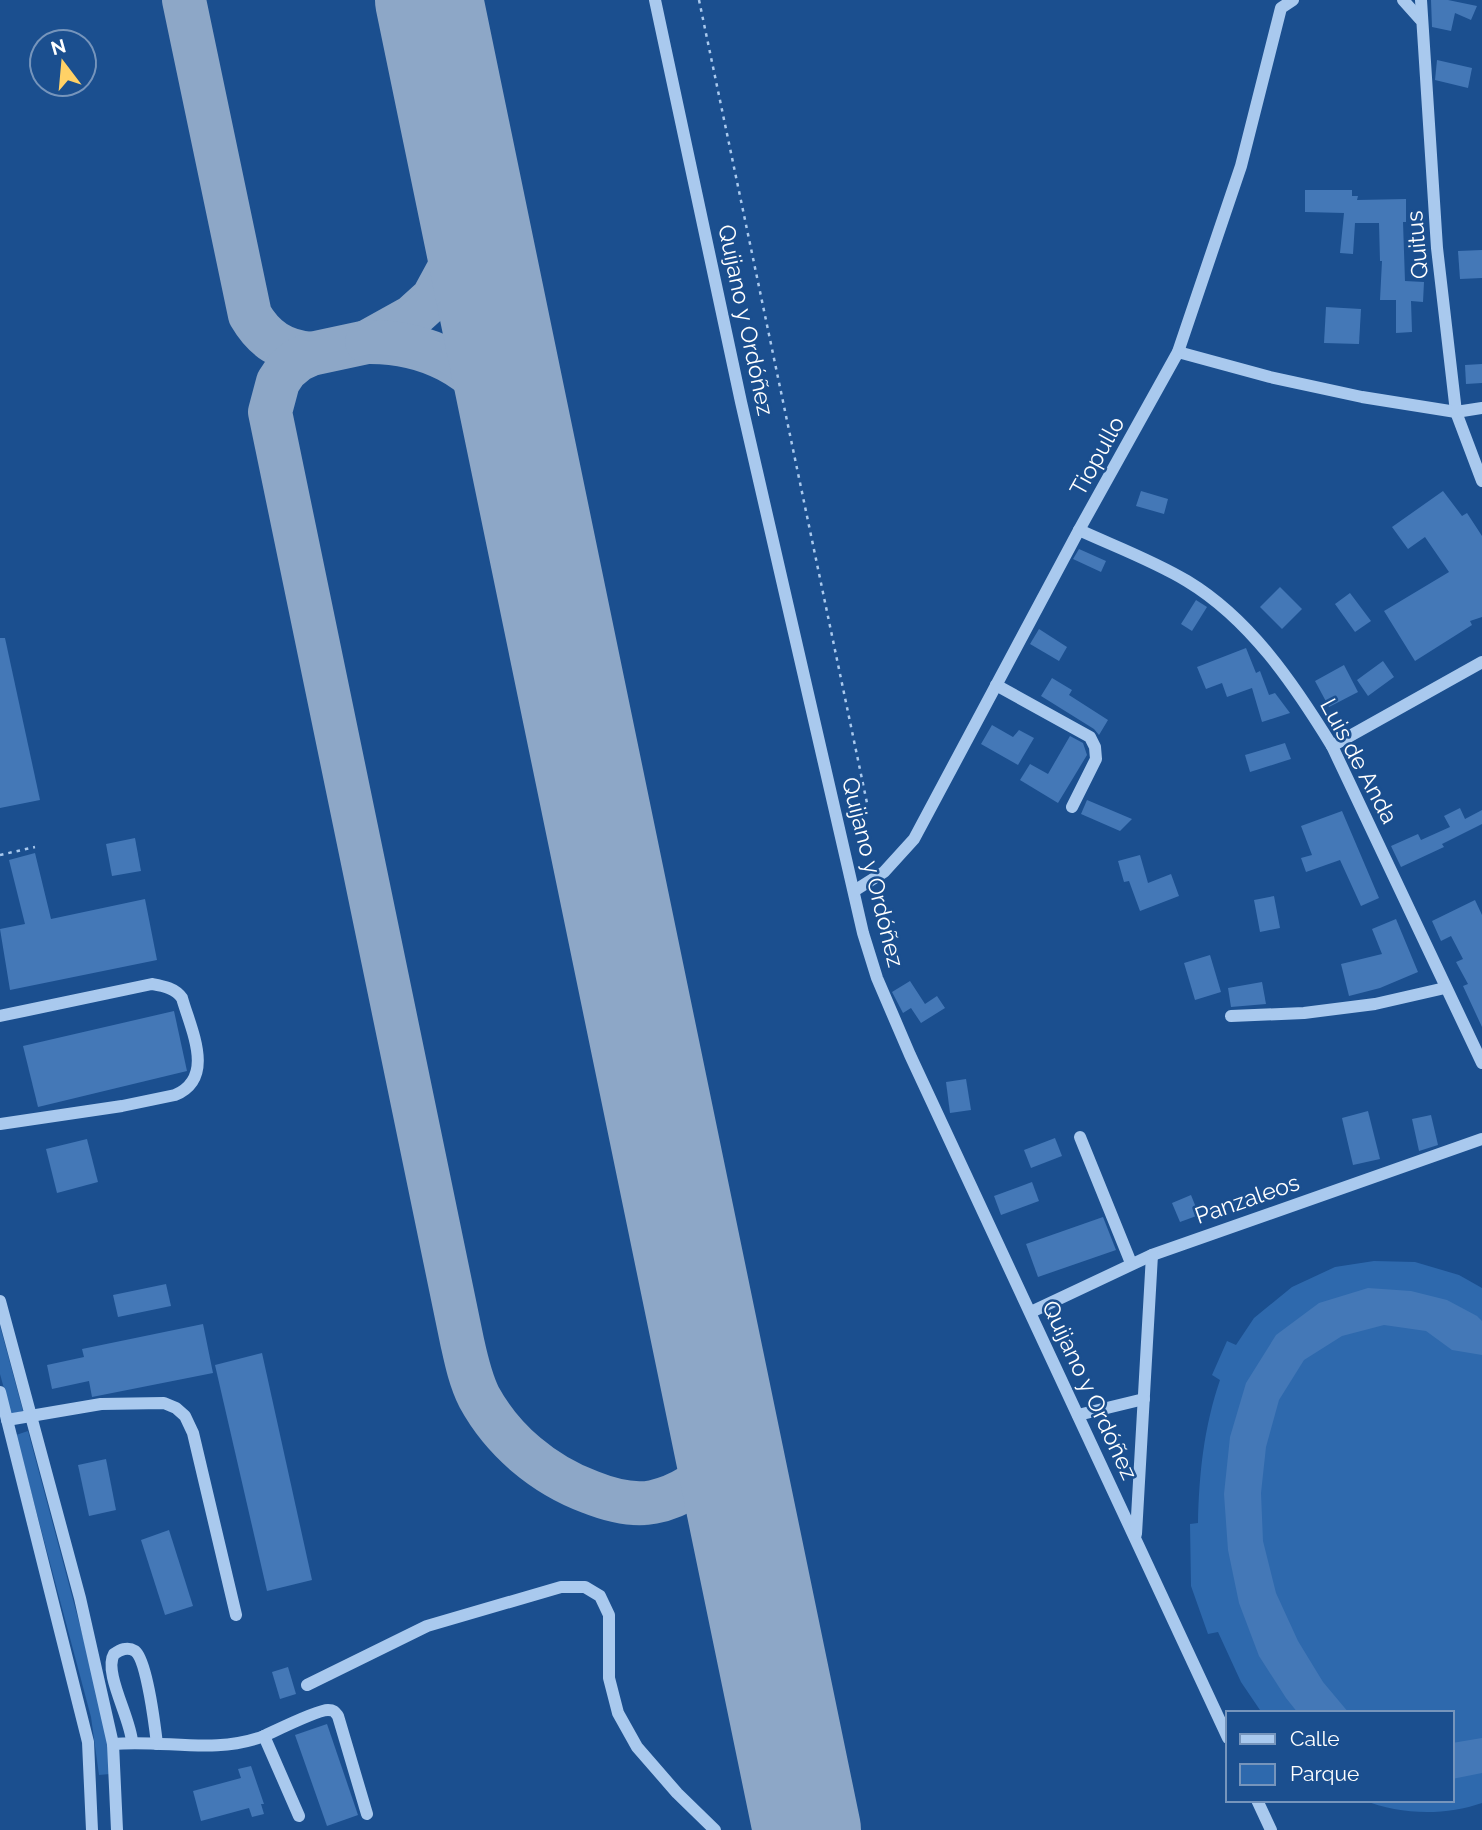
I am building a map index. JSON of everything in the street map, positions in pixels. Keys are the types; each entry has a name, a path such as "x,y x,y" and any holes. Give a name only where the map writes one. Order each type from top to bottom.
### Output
{"street":[{"name":"Quijano y Ordóñez","path":"655,0 744,416 863,933 877,978 910,1055 1226,1734"},
{"name":"Tiopullo","path":"854,891 884,872 914,838 1178,352 1241,166 1282,4 1293,0"},
{"path":"1403,0 1420,19"},
{"name":"Quitus","path":"1420,0 1437,248 1456,412 1482,481"},
{"path":"1178,352 1270,377 1362,397 1456,412 1482,408"},
{"name":"Luis de Anda","path":"1079,530 1187,581 1225,610 1270,655 1306,703 1332,746 1482,1063"},
{"path":"1332,746 1482,662"},
{"path":"996,685 1090,737 1095,747 1096,759 1072,807"},
{"path":"0,1016 152,984 160,985 178,993 182,998 198,1062 193,1081 175,1095 122,1106 0,1122"},
{"path":"1231,1016 1304,1013 1363,1005 1446,988"},
{"path":"1080,1137 1131,1263"},
{"name":"Panzaleos","path":"1031,1312 1131,1263 1482,1139"},
{"path":"1135,1538 1152,1255"},
{"path":"0,1301 80,1598 113,1744 117,1830"},
{"path":"0,1392 89,1742 92,1830"},
{"path":"1079,1415 1144,1399"},
{"path":"7,1420 101,1404 164,1403 177,1408 185,1416 193,1433 236,1615"},
{"path":"307,1685 427,1626 561,1587 585,1587 600,1597 608,1615 609,1678 618,1713 637,1747 677,1793 715,1830"},
{"path":"132,1742 129,1723 110,1665 114,1654 124,1649 132,1650 139,1656 152,1703 157,1744"},
{"path":"113,1744 233,1744 264,1736 319,1712 330,1710 338,1716 368,1814"},
{"path":"264,1736 299,1816"},
{"path":"90,1793 115,1791"},
{"path":"1258,1802 1271,1830"}],"path":[{"path":"699,0 867,803"},
{"path":"0,855 35,847"}],"green space":[{"path":"1374,1261 1415,1262 1459,1275 1482,1288 1482,1803 1468,1807 1422,1812 1392,1809 1369,1802 1454,1802 1454,1711 1261,1711 1241,1682 1218,1632 1208,1634 1191,1586 1190,1524 1198,1523 1203,1450 1220,1380 1212,1375 1227,1341 1236,1345 1254,1318 1292,1287 1335,1267"},
{"path":"0,1326 23,1411 11,1414 0,1374"},
{"path":"28,1431 95,1682 108,1741 110,1774 99,1775 91,1717 16,1435"}],"building":[{"path":"1431,0 1448,0 1477,6 1471,20 1455,13 1451,31 1432,27"},
{"path":"1437,60 1472,68 1468,88 1435,80"},
{"path":"1305,190 1352,190 1352,196 1358,196 1357,200 1406,199 1406,222 1403,222 1405,281 1424,282 1423,302 1411,301 1412,332 1396,333 1396,300 1380,300 1382,261 1379,223 1355,223 1353,254 1340,253 1344,213 1305,212"},
{"path":"1482,250 1482,278 1460,279 1458,251"},
{"path":"1326,307 1361,309 1359,344 1324,343"},
{"path":"1482,364 1482,383 1466,384 1465,365"},
{"path":"1141,491 1168,499 1164,514 1136,506"},
{"path":"1443,491 1462,516 1467,513 1482,536 1482,617 1470,621 1472,625 1415,661 1384,611 1449,572 1425,537 1408,549 1392,527"},
{"path":"1079,549 1106,561 1101,572 1073,559"},
{"path":"1280,587 1302,609 1282,629 1260,607"},
{"path":"1350,593 1371,621 1355,632 1335,604"},
{"path":"1196,600 1207,607 1192,631 1181,624"},
{"path":"1039,629 1067,647 1059,661 1030,644"},
{"path":"0,638 5,638 40,800 0,808"},
{"path":"1246,648 1256,673 1260,671 1269,695 1275,693 1290,713 1262,722 1252,688 1227,697 1222,683 1206,689 1197,667"},
{"path":"1383,661 1394,677 1368,696 1357,680"},
{"path":"1344,665 1358,692 1329,707 1315,681"},
{"path":"1052,678 1072,690 1069,695 1108,720 1099,735 1094,729 1041,696"},
{"path":"992,725 1013,737 1019,730 1034,738 1018,765 981,744"},
{"path":"1070,736 1083,743 1087,755 1058,803 1020,780 1030,764 1048,774"},
{"path":"1285,743 1291,759 1250,772 1245,755"},
{"path":"1087,800 1132,819 1120,831 1081,814"},
{"path":"1460,808 1465,819 1482,810 1482,824 1442,844 1444,847 1401,867 1391,846 1418,834 1421,840 1450,827 1444,816"},
{"path":"1342,811 1379,898 1361,906 1340,860 1306,872 1301,858 1312,855 1301,826"},
{"path":"135,838 141,871 112,876 106,844"},
{"path":"35,853 51,919 145,899 157,960 10,990 0,929 25,924 9,860"},
{"path":"1140,855 1148,883 1171,874 1179,896 1140,911 1129,881 1124,882 1118,861"},
{"path":"1274,896 1280,928 1260,932 1254,900"},
{"path":"1475,900 1482,915 1482,1027 1463,986 1468,984 1456,962 1463,959 1451,936 1441,941 1432,921"},
{"path":"1396,919 1418,972 1380,988 1349,996 1341,964 1382,954 1372,929"},
{"path":"1210,955 1221,992 1195,1000 1184,963"},
{"path":"910,981 925,1004 937,996 945,1008 921,1023 911,1008 903,1013 892,992"},
{"path":"1262,982 1266,1004 1231,1007 1228,988"},
{"path":"174,1011 187,1071 38,1107 23,1046"},
{"path":"966,1079 971,1110 950,1113 946,1082"},
{"path":"1368,1111 1380,1159 1353,1165 1342,1118"},
{"path":"1431,1115 1438,1145 1419,1151 1412,1119"},
{"path":"1055,1138 1062,1156 1031,1168 1024,1150"},
{"path":"87,1139 98,1182 57,1193 46,1149"},
{"path":"1032,1182 1039,1201 1001,1215 994,1196"},
{"path":"1191,1195 1199,1215 1180,1222 1172,1203"},
{"path":"1103,1217 1116,1250 1038,1277 1026,1244"},
{"path":"166,1284 171,1306 118,1317 113,1295"},
{"path":"1368,1288 1411,1291 1447,1300 1482,1321 1482,1355 1452,1350 1426,1331 1384,1325 1342,1336 1304,1360 1279,1400 1266,1447 1261,1493 1263,1541 1276,1593 1298,1641 1323,1682 1347,1711 1296,1711 1259,1656 1239,1603 1228,1550 1224,1494 1230,1437 1246,1383 1276,1335 1319,1303"},
{"path":"203,1324 213,1373 92,1397 89,1381 52,1389 47,1365 84,1357 82,1349"},
{"path":"262,1353 312,1580 267,1591 215,1365"},
{"path":"106,1459 116,1510 89,1516 78,1465"},
{"path":"169,1530 193,1606 165,1615 141,1540"},
{"path":"288,1667 296,1694 280,1699 272,1672"},
{"path":"327,1724 358,1815 327,1826 295,1735"},
{"path":"1482,1738 1482,1773 1454,1779 1454,1743"},
{"path":"251,1766 264,1804 261,1804 264,1814 252,1817 249,1808 201,1821 193,1791 241,1778 238,1769"}],"taxiway":[{"path":"184,0 250,315 261,331 275,342 291,350 311,354"},
{"path":"462,163 465,227 458,252 433,298 412,317 367,342 311,354 298,360 286,370 278,382 270,412 462,1341 479,1397 500,1428 526,1455 573,1485 621,1502 653,1502 694,1485 730,1456"},
{"path":"367,342 409,346 429,352 448,360 481,384 507,418 527,475"}],"runway":[{"path":"429,0 807,1830"}]}
